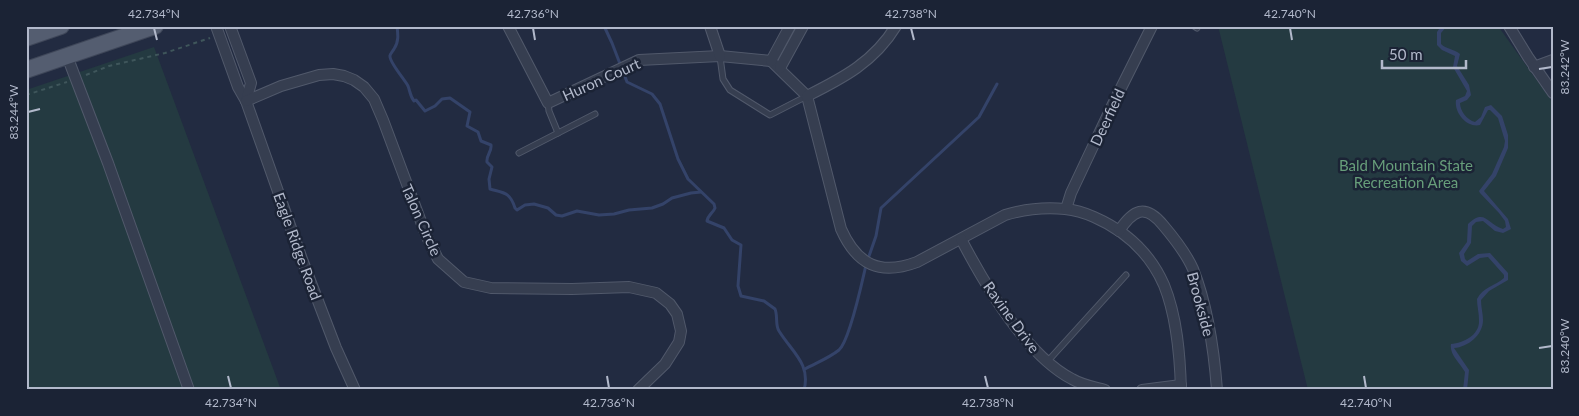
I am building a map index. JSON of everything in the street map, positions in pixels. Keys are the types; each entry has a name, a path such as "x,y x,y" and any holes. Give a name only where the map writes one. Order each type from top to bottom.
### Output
{"main road":[{"path":"26,38 61,26"},
{"path":"107,42 111,37 113,26"},
{"path":"26,70 155,26"}],"street":[{"name":"Eagle Ridge Road","path":"230,26 251,83 246,101"},
{"name":"Huron Court","path":"508,26 548,103 638,60 720,56 771,61"},
{"path":"710,26 720,56"},
{"path":"790,26 771,61 807,96 841,229 848,245 859,256 874,266 891,269 905,266 1005,215 1044,208 1066,209 1087,214 1119,230 1136,243 1150,259 1164,285 1176,330 1181,368 1181,387 1142,390"},
{"path":"780,68 803,26"},
{"path":"807,96 840,80 867,62 896,26"},
{"name":"Deerfield","path":"1066,209 1071,193 1152,26"},
{"path":"1509,26 1534,67 1553,93"},
{"name":"Eagle Ridge Road","path":"215,31 238,87 246,101 303,262 339,355 355,390"},
{"path":"67,56 108,163 189,390"},
{"path":"1534,67 1553,60"},
{"name":"Talon Circle","path":"246,101 281,86 319,75 333,74 344,76 364,87 374,99 384,120 426,235 438,259 464,282 491,288 629,288 656,293 670,304 676,314 681,331 679,342 665,364 638,390"},
{"name":"Brookside","path":"1119,230 1133,213 1143,212 1153,214 1176,240 1192,268 1201,291 1211,339 1217,390"},
{"name":"Ravine Drive","path":"961,239 974,263 1016,328 1047,362 1072,380 1105,390"}],"lane":[{"path":"720,56 723,79 730,90 770,115 807,96"},
{"path":"548,103 558,133"},
{"path":"518,153 595,114"},
{"path":"1047,362 1126,276"}],"path":[{"path":"90,74 109,66 178,49 215,31"},
{"path":"26,95 65,82"}],"green space":[{"name":"Bald Mountain State Recreation Area","path":"1218,26 1498,26 1553,103 1553,390 1308,390"},
{"path":"154,47 281,390 26,390 26,90"}],"water":[{"path":"1441,26 1447,26 1441,33 1441,44 1460,54 1457,66 1469,85 1471,95 1467,100 1460,103 1463,112 1469,119 1475,122 1481,117 1485,107 1491,105 1502,116 1508,135 1508,148 1496,176 1484,191 1508,219 1511,229 1503,233 1495,231 1483,221 1476,222 1472,226 1471,243 1464,254 1467,261 1478,254 1490,253 1508,273 1508,280 1489,291 1481,300 1483,320 1478,335 1469,343 1454,348 1469,370 1467,390 1463,390 1465,372 1453,355 1451,344 1466,340 1474,334 1479,325 1477,299 1486,289 1504,278 1504,275 1488,257 1480,258 1467,266 1461,261 1459,253 1467,242 1468,224 1474,219 1482,217 1498,227 1503,229 1506,227 1505,221 1499,213 1479,191 1492,174 1505,141 1498,118 1490,110 1488,110 1480,125 1466,122 1459,114 1456,100 1465,96 1467,91 1453,67 1455,56 1442,50 1437,45 1437,32"}],"waterway":[{"path":"397,26 396,46 390,55 390,59 408,86 414,101 416,100 425,111 435,106 442,99 450,98 470,112 467,126 478,132 481,141 491,145 487,160 492,167 489,179 490,189 509,196 517,210 525,205 534,204 548,208 556,215 562,216 577,211 599,215 614,214 629,210 652,208 672,198 701,192"},
{"path":"604,26 627,82 652,94 660,104 678,159 688,179 714,204 715,208 707,221 724,228 732,240 741,245 738,286 741,296 764,301 775,309 778,329 803,365 805,373 804,390"},
{"path":"868,259 876,236 881,208 979,117 997,84"},
{"path":"805,369 835,353 843,344 855,310 866,265"}]}
